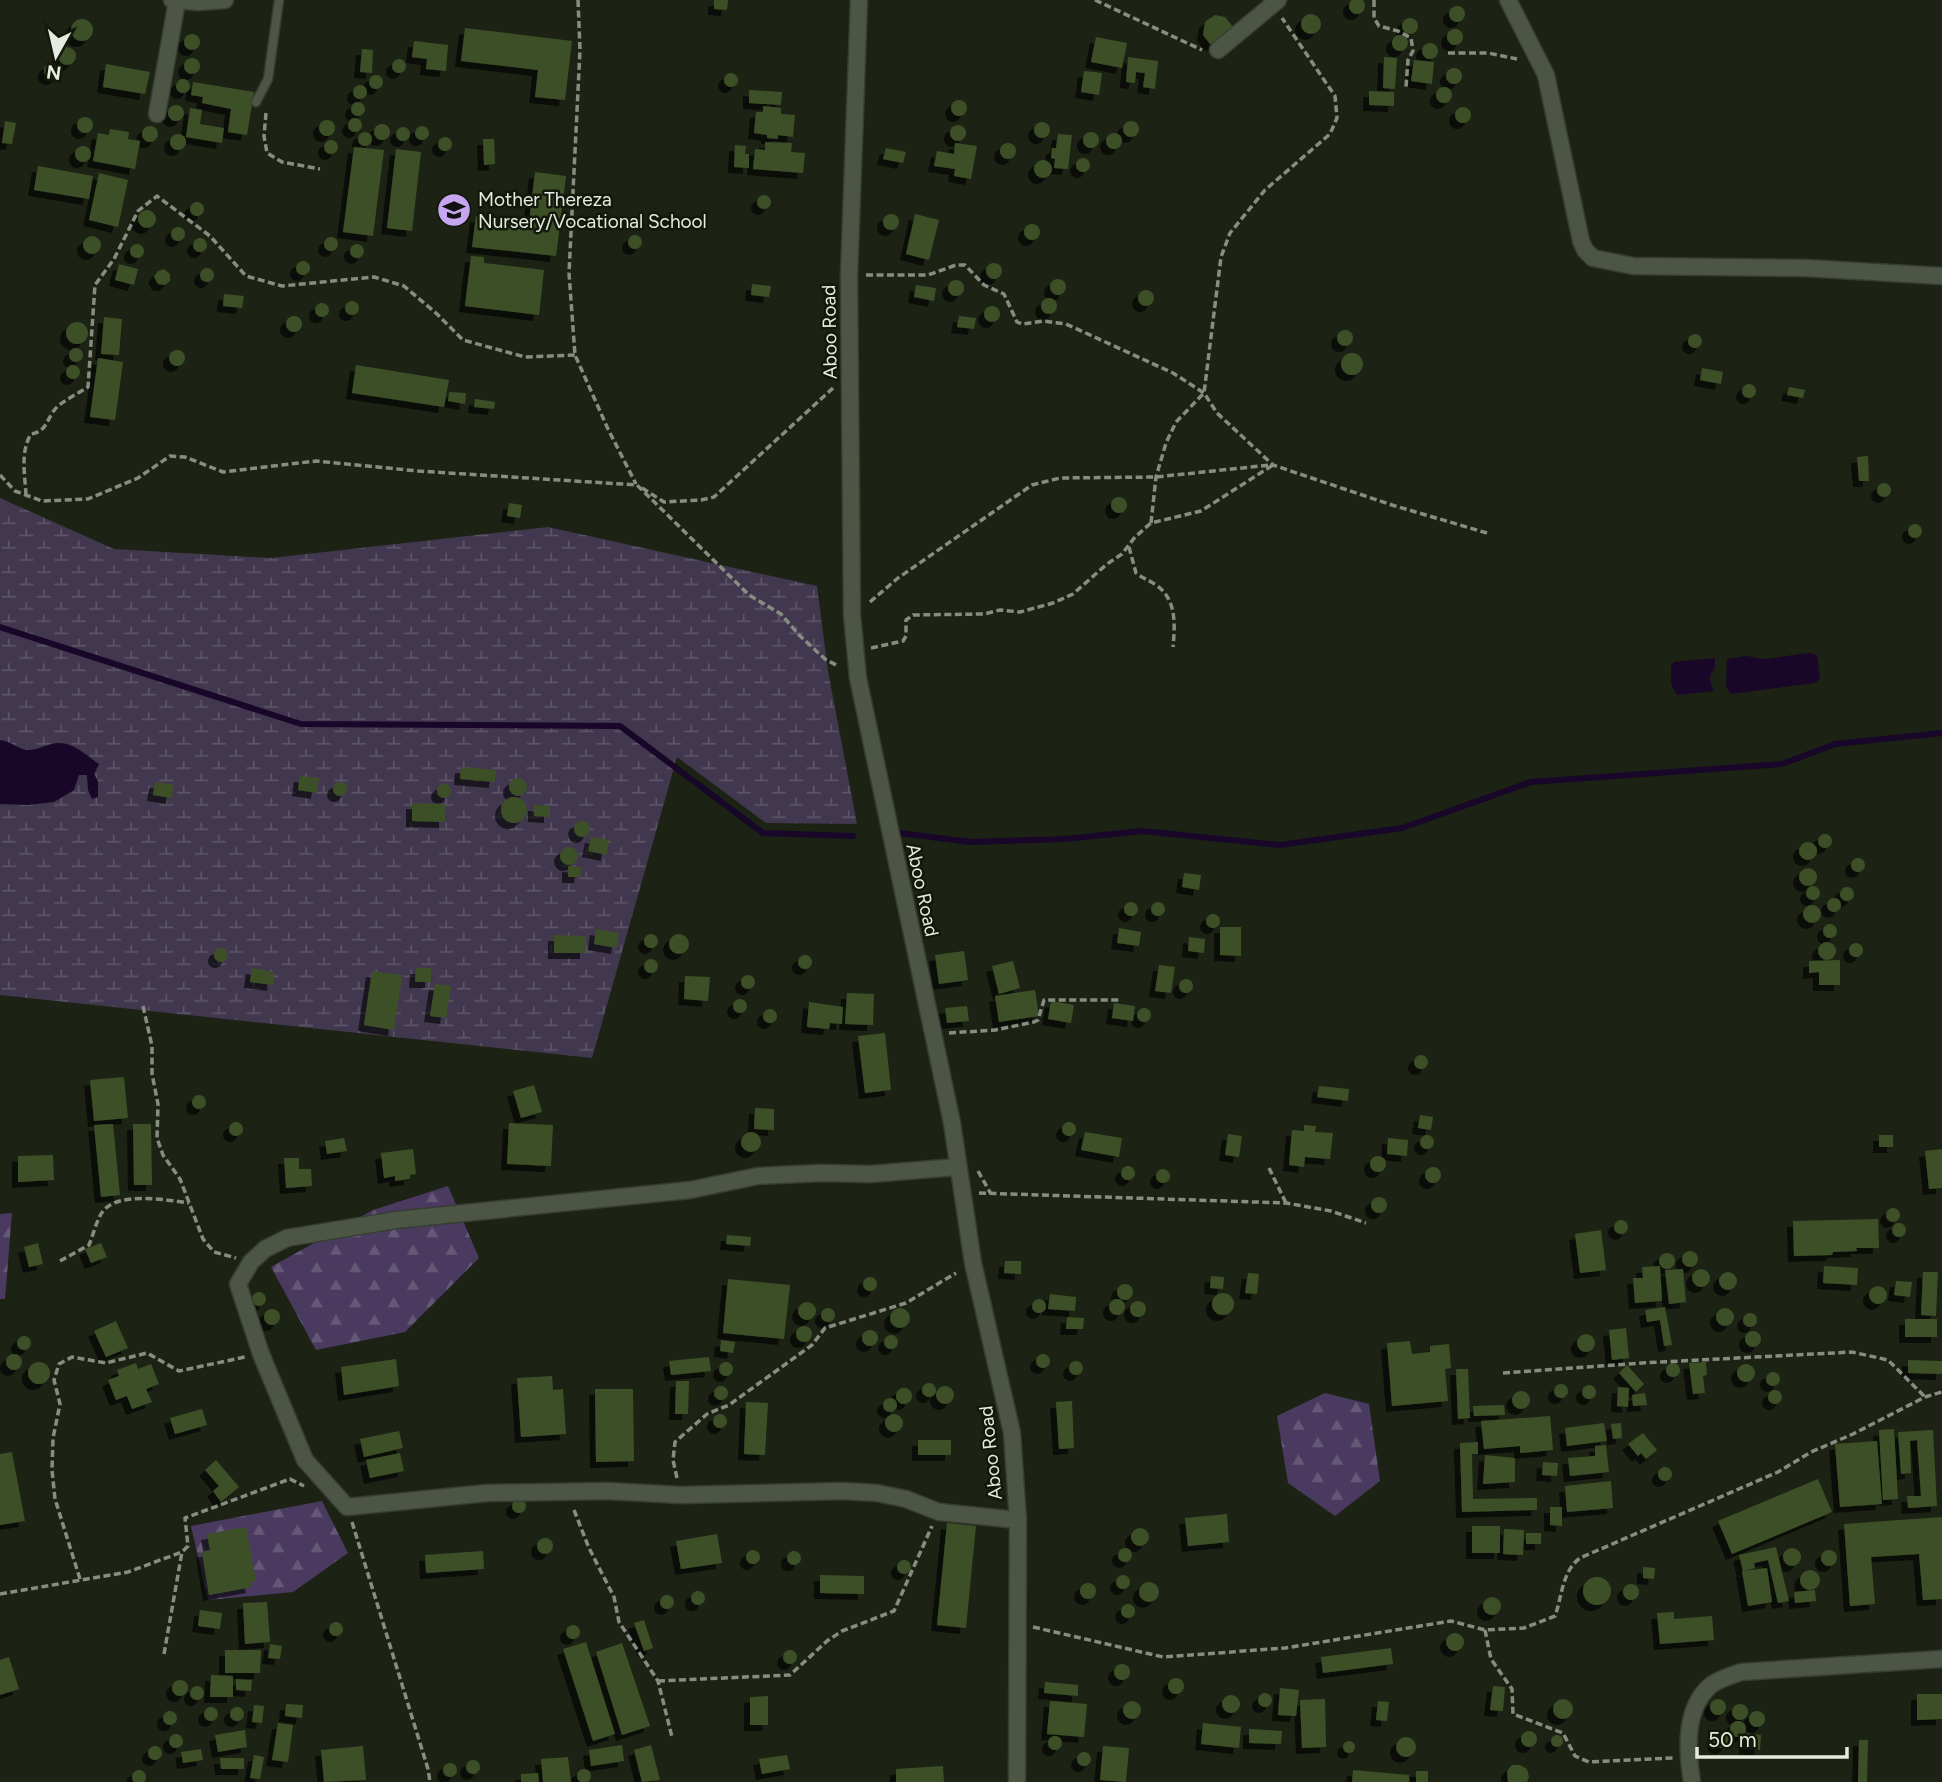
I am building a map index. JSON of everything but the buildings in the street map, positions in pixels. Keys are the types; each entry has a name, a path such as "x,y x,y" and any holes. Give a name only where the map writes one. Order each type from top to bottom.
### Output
{"street":[{"path":"157,114 175,1 225,0"},
{"name":"Aboo Road","path":"859,0 849,276 852,615 855,652 858,678 952,1123 973,1263 1012,1433 1018,1520 1017,1782"},
{"path":"1508,0 1546,75 1581,241 1593,258 1633,266 1805,268 1942,276"},
{"path":"1218,50 1275,2"},
{"path":"957,1167 871,1174 758,1176 690,1190 396,1220 287,1238 265,1249 251,1262 238,1284 261,1354 305,1460 347,1507 488,1493 681,1495 855,1492 906,1499 939,1512 1018,1520"},
{"path":"1692,1782 1688,1758 1690,1726 1699,1700 1712,1684 1741,1672 1942,1659"}],"lane":[{"path":"256,102 268,79 279,0"}],"path":[{"path":"579,0 580,50 569,273 575,355 637,485 749,595 781,614 825,659 858,678"},
{"path":"1095,0 1202,50 1218,50"},
{"path":"1374,0 1374,18 1379,26 1411,38 1413,51 1408,60 1406,87"},
{"path":"1151,523 1156,477 1166,443 1176,422 1204,393 1221,257 1230,233 1265,190 1329,134 1337,118 1335,96 1275,2"},
{"path":"1448,52 1488,53 1519,60"},
{"path":"268,79 264,136 267,153 282,162 320,169"},
{"path":"26,495 26,442 31,434 40,433 47,425 51,413 61,403 88,387 95,285 114,259 138,211 157,196 210,236 246,276 282,286 374,277 404,286 463,340 525,357 575,355"},
{"path":"849,276 928,275 956,265 965,265 984,285 1004,294 1017,322 1066,324 1173,373 1204,393 1217,413 1273,464 1392,505 1487,533"},
{"path":"0,475 15,491 42,501 88,499 138,478 170,456 185,457 223,472 316,461 418,471 637,485 664,502 702,500 714,497 815,403 851,374"},
{"path":"852,615 898,578 1032,485 1060,478 1156,477 1273,464"},
{"path":"855,652 903,641 906,636 906,620 913,615 1020,611 1039,608 1073,594 1129,547 1135,537 1151,523 1201,511 1273,464"},
{"path":"1129,547 1136,573 1160,588 1172,608 1175,626 1173,648"},
{"path":"931,1032 961,1034 1034,1022 1038,1020 1044,1000 1119,1000"},
{"path":"143,1006 152,1046 152,1074 158,1104 157,1138 163,1155 180,1178 203,1239 214,1252 251,1262"},
{"path":"1269,1168 1286,1203"},
{"path":"961,1191 1286,1203 1331,1211 1366,1223"},
{"path":"60,1261 89,1245 102,1212 110,1205 138,1197 189,1203"},
{"path":"681,1495 673,1460 675,1442 707,1414 748,1393 812,1345 825,1328 906,1303 973,1263"},
{"path":"1503,1373 1852,1352 1888,1360 1925,1397"},
{"path":"80,1579 55,1499 52,1470 53,1438 60,1404 54,1380 59,1364 72,1357 106,1363 147,1353 179,1371 261,1354"},
{"path":"1017,1623 1163,1657 1285,1648 1451,1621 1485,1630 1524,1628 1555,1616 1562,1599 1565,1578 1573,1563 1580,1558 1778,1472 1811,1452 1925,1397 1942,1392"},
{"path":"0,1594 128,1572 182,1552 188,1546 185,1518 290,1479 313,1491"},
{"path":"567,1492 589,1548 614,1597 619,1622 658,1681 672,1737"},
{"path":"347,1507 430,1782"},
{"path":"658,1681 790,1675 842,1630 894,1611 939,1512"},
{"path":"164,1654 182,1552"},
{"path":"1485,1630 1491,1659 1512,1689 1513,1714 1563,1732 1576,1756 1589,1762 1688,1758"}],"green space":[{"path":"0,498 114,549 271,558 548,527 817,586 828,671 857,824 766,823 677,757 592,1058 0,995"},
{"path":"448,1186 479,1258 405,1332 316,1350 271,1267 373,1210"},
{"path":"12,1213 5,1299 0,1299 0,1214"},
{"path":"1325,1393 1369,1404 1380,1481 1335,1516 1288,1483 1277,1416"},
{"path":"322,1501 348,1553 293,1592 208,1600 191,1526"}],"shaded area":[{"path":"1809,653 1817,655 1820,678 1815,683 1731,694 1726,687 1727,659 1746,656 1765,659"},
{"path":"1715,658 1715,666 1709,678 1714,691 1677,695 1671,684 1671,666 1674,662"},
{"path":"0,740 26,750 59,743 75,748 99,764 94,774 98,781 98,797 92,799 87,775 79,775 74,790 54,802 0,804"}],"waterway":[{"path":"0,627 301,724 620,726 763,833 853,836"},
{"path":"900,833 970,842 1065,839 1142,831 1280,845 1402,828 1531,782 1782,764 1835,744 1942,733"}],"place":[{"name":"Mother Thereza Nursery/Vocational School","path":"454,210"}]}
